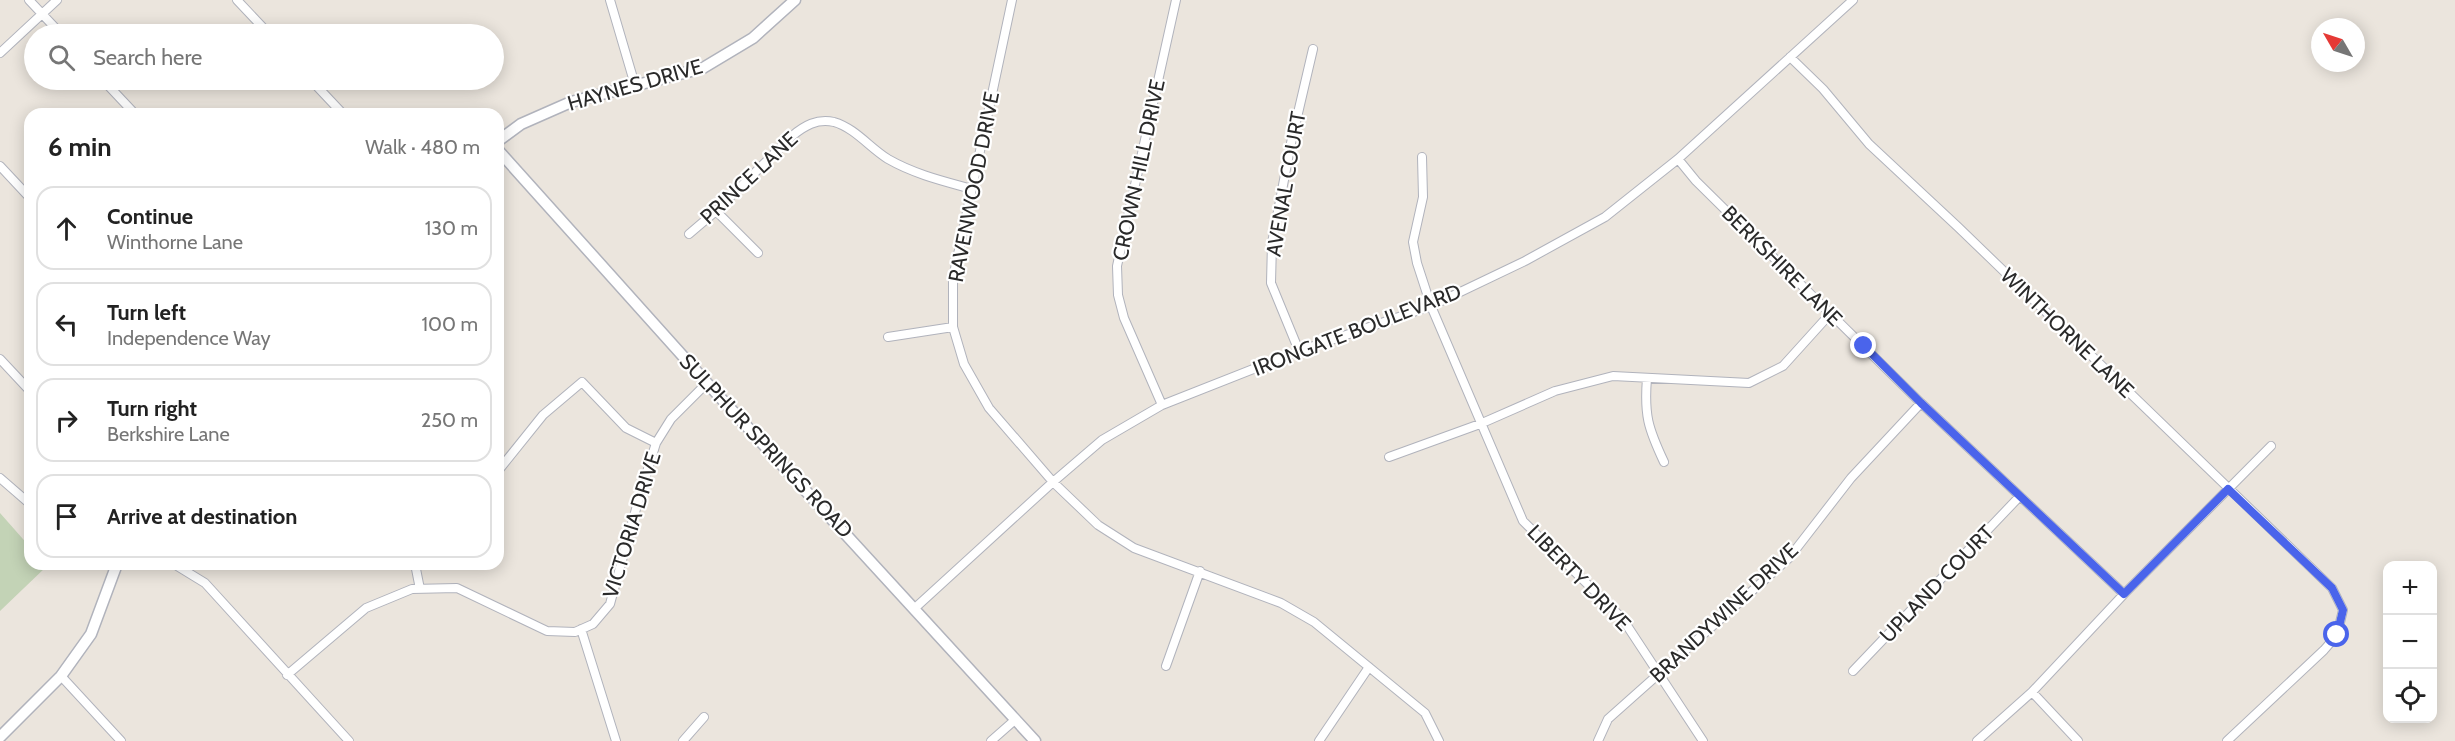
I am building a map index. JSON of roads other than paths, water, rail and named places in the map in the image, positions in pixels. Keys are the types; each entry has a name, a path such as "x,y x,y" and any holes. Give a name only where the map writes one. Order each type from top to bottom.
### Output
{"street":[{"path":"29,0 52,24"},
{"path":"31,24 57,0"},
{"path":"237,0 260,24"},
{"path":"610,0 635,85"},
{"name":"HAYNES DRIVE","path":"504,137 521,124 571,102 703,68 753,38 795,0"},
{"name":"RAVENWOOD DRIVE","path":"1012,0 953,278 953,327 964,364 988,408 1053,482 1098,525 1134,548 1281,603 1314,622 1425,713 1438,741"},
{"name":"CROWN HILL DRIVE","path":"1162,405 1124,318 1118,295 1117,266 1176,0"},
{"name":"IRONGATE BOULEVARD","path":"915,608 1102,440 1162,405 1299,351 1431,306 1525,261 1605,217 1678,159 1853,0"},
{"path":"0,52 24,30"},
{"name":"AVENAL COURT","path":"1299,351 1271,282 1272,243 1291,143 1313,49"},
{"name":"WINTHORNE LANE","path":"1790,57 1823,89 1869,144 2332,588 2343,610 2337,635 2227,741"},
{"path":"112,90 129,108"},
{"path":"321,90 338,108"},
{"name":"PRINCE LANE","path":"689,234 716,211 792,136 805,126 820,121 835,122 850,130 887,158 919,174 972,189"},
{"name":"SULPHUR SPRINGS ROAD","path":"504,157 707,383 1035,741"},
{"name":"LIBERTY DRIVE","path":"1422,157 1422,197 1413,242 1431,306 1523,521 1622,618 1703,741"},
{"name":"BERKSHIRE LANE","path":"1678,159 1696,181 1921,403 2124,594"},
{"path":"0,166 24,192"},
{"path":"716,211 758,253"},
{"path":"1389,457 1480,424 1555,391 1613,376 1749,383 1783,366 1830,314"},
{"path":"888,337 953,327"},
{"path":"0,359 24,385"},
{"path":"1647,378 1645,400 1649,430 1664,462"},
{"path":"504,464 543,416 582,382 626,428 656,443"},
{"name":"VICTORIA DRIVE","path":"581,629 593,624 610,604 656,443 671,419 707,383"},
{"name":"BRANDYWINE DRIVE","path":"1598,741 1608,719 1789,558 1851,478 1921,403"},
{"path":"1977,741 2032,692 2124,594 2271,446"},
{"path":"0,478 24,499"},
{"name":"UPLAND COURT","path":"1853,671 2020,496"},
{"path":"0,737 61,676 91,634 115,570"},
{"path":"184,570 205,582 349,741"},
{"path":"416,570 420,588"},
{"path":"1166,666 1200,571"},
{"path":"287,675 366,608 412,589 457,588 547,631 575,632 581,629 616,741"},
{"path":"1319,741 1369,666"},
{"path":"61,676 120,741"},
{"path":"2032,692 2078,741"},
{"path":"683,741 704,717"},
{"path":"991,741 1016,719"}]}
